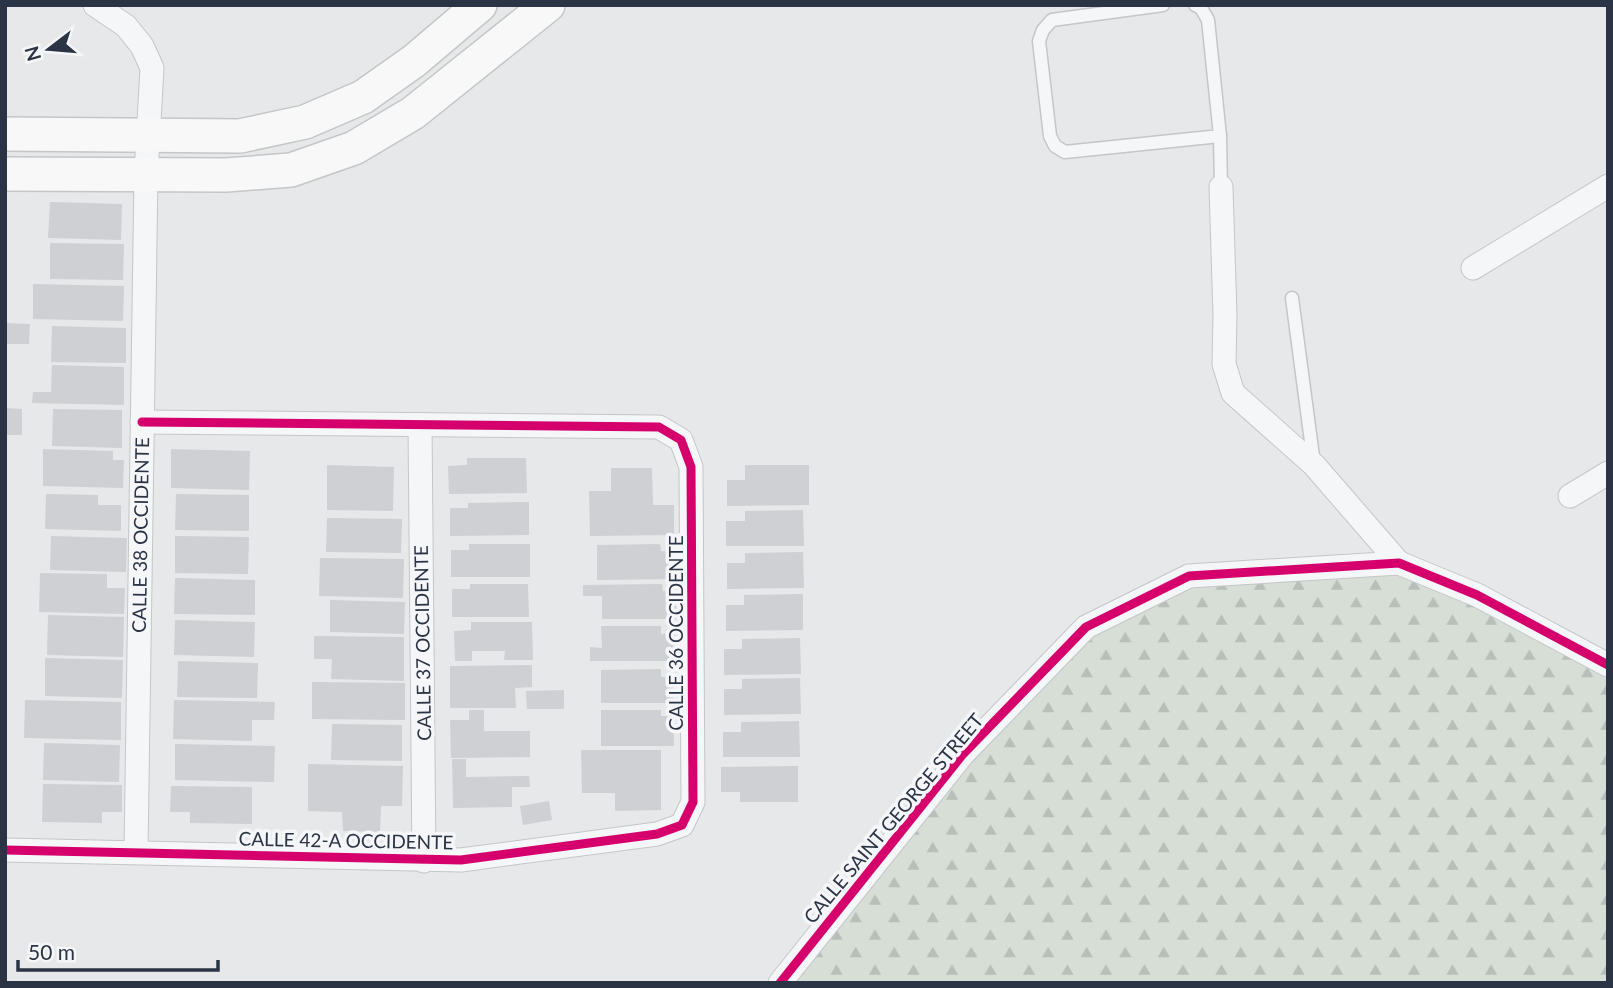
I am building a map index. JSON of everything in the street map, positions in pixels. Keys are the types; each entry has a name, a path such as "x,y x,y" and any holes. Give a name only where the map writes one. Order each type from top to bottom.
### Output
{"street":[{"name":"CALLE 38 OCCIDENTE","path":"95,5 126,26 142,46 152,68 146,174 136,852"},
{"path":"5,134 240,136 305,121 363,97 414,61 480,5"},
{"path":"5,174 226,176 291,170 354,148 413,113 548,5"},
{"path":"1473,268 1608,186"},
{"path":"1221,187 1224,364 1233,393 1314,465 1399,563"},
{"path":"142,422 420,425"},
{"name":"CALLE 36 OCCIDENTE","path":"420,425 659,427 681,440 691,467 693,802 682,825"},
{"name":"CALLE 37 OCCIDENTE","path":"420,425 424,861"},
{"path":"1570,496 1608,473"},
{"name":"CALLE SAINT GEORGE STREET","path":"780,983 963,754 1086,627 1189,576 1399,563 1477,595 1608,665"},
{"name":"CALLE 42-A OCCIDENTE","path":"5,850 461,860 657,834 682,825"}],"lane":[{"path":"1163,5 1052,20 1043,30 1039,41 1050,136 1055,146 1065,152 1220,136"},
{"path":"1195,5 1201,8 1208,20 1220,136 1221,187"},
{"path":"1292,298 1314,465"}],"green space":[{"path":"1399,563 1608,651 1608,983 780,983 1086,627 1189,576"}],"building":[{"path":"50,202 122,204 121,240 48,238"},
{"path":"50,243 124,244 123,280 50,279"},
{"path":"33,284 124,286 123,321 33,319"},
{"path":"5,323 30,324 29,344 5,344"},
{"path":"52,326 126,328 126,363 51,362"},
{"path":"52,365 124,367 124,405 32,403 33,392 51,392"},
{"path":"5,408 22,409 22,435 5,435"},
{"path":"53,409 122,410 122,448 52,446"},
{"path":"43,449 113,451 113,460 124,460 123,488 43,486"},
{"path":"171,449 250,451 249,490 171,488"},
{"path":"467,458 526,458 527,493 449,494 448,466 467,465"},
{"path":"327,465 394,467 393,511 327,510"},
{"path":"745,465 809,465 809,505 727,506 727,480 745,480"},
{"path":"611,468 652,468 653,505 674,505 674,535 590,536 589,491 611,491"},
{"path":"46,494 98,495 98,505 121,505 121,531 45,529"},
{"path":"176,494 249,495 249,531 175,530"},
{"path":"529,502 529,535 450,536 450,508 468,508 468,503"},
{"path":"803,510 804,546 726,546 726,521 745,521 745,511"},
{"path":"327,518 402,519 401,553 326,552"},
{"path":"51,536 127,538 126,572 50,570"},
{"path":"175,536 249,537 248,574 175,573"},
{"path":"469,544 530,544 530,577 451,577 451,550 469,550"},
{"path":"660,544 661,551 674,552 675,579 597,580 597,545"},
{"path":"803,552 804,588 727,589 727,563 745,563 745,553"},
{"path":"320,558 404,559 403,598 319,596"},
{"path":"40,573 107,574 107,588 125,588 124,614 39,612"},
{"path":"175,578 255,580 255,615 174,614"},
{"path":"470,584 528,584 529,617 452,617 452,589 470,589"},
{"path":"662,584 663,591 676,591 676,619 602,619 602,596 583,596 583,585"},
{"path":"803,594 803,630 726,631 726,605 744,605 744,595"},
{"path":"330,600 405,602 404,634 330,632"},
{"path":"48,615 124,617 123,657 47,655"},
{"path":"175,620 255,622 254,657 174,655"},
{"path":"471,622 532,622 533,660 504,660 505,651 472,651 472,661 455,661 454,631 471,630"},
{"path":"601,626 661,626 661,634 675,633 675,661 590,661 590,647 602,648"},
{"path":"314,636 404,637 404,681 331,679 332,659 314,659"},
{"path":"800,638 801,674 724,675 724,649 742,649 742,639"},
{"path":"45,658 123,660 122,698 45,696"},
{"path":"178,661 258,663 257,698 177,697"},
{"path":"532,665 532,687 515,688 516,708 450,708 450,666"},
{"path":"661,669 661,677 673,677 673,703 601,703 601,670"},
{"path":"800,678 801,714 724,715 724,689 742,689 742,679"},
{"path":"312,682 405,683 405,720 312,719"},
{"path":"564,690 564,709 527,709 526,691"},
{"path":"25,700 121,702 121,740 24,738"},
{"path":"174,700 275,702 274,720 252,720 252,741 173,739"},
{"path":"469,710 484,710 484,731 530,731 530,757 451,758 450,720 469,720"},
{"path":"601,710 661,710 661,716 673,716 674,746 601,746"},
{"path":"799,721 800,757 723,757 723,732 741,732 741,722"},
{"path":"332,724 402,725 402,761 331,760"},
{"path":"44,743 120,745 119,782 43,780"},
{"path":"175,744 275,746 274,782 175,780"},
{"path":"581,750 661,750 661,810 615,811 615,793 582,793"},
{"path":"452,759 466,759 466,777 529,776 530,787 512,787 512,807 453,808"},
{"path":"308,764 403,766 402,806 381,806 380,832 343,831 342,812 308,811"},
{"path":"798,766 798,802 740,802 740,792 721,792 721,767"},
{"path":"43,784 122,785 122,812 102,812 102,823 42,822"},
{"path":"171,786 252,787 252,824 190,823 190,812 170,812"},
{"path":"549,801 552,820 523,825 520,806"}],"cycle path":[{"path":"5,850 461,860 657,834 682,825 693,802 691,467 681,440 659,427 142,422"},
{"path":"780,983 963,754 1086,627 1189,576 1399,563 1477,595 1608,665"}]}
